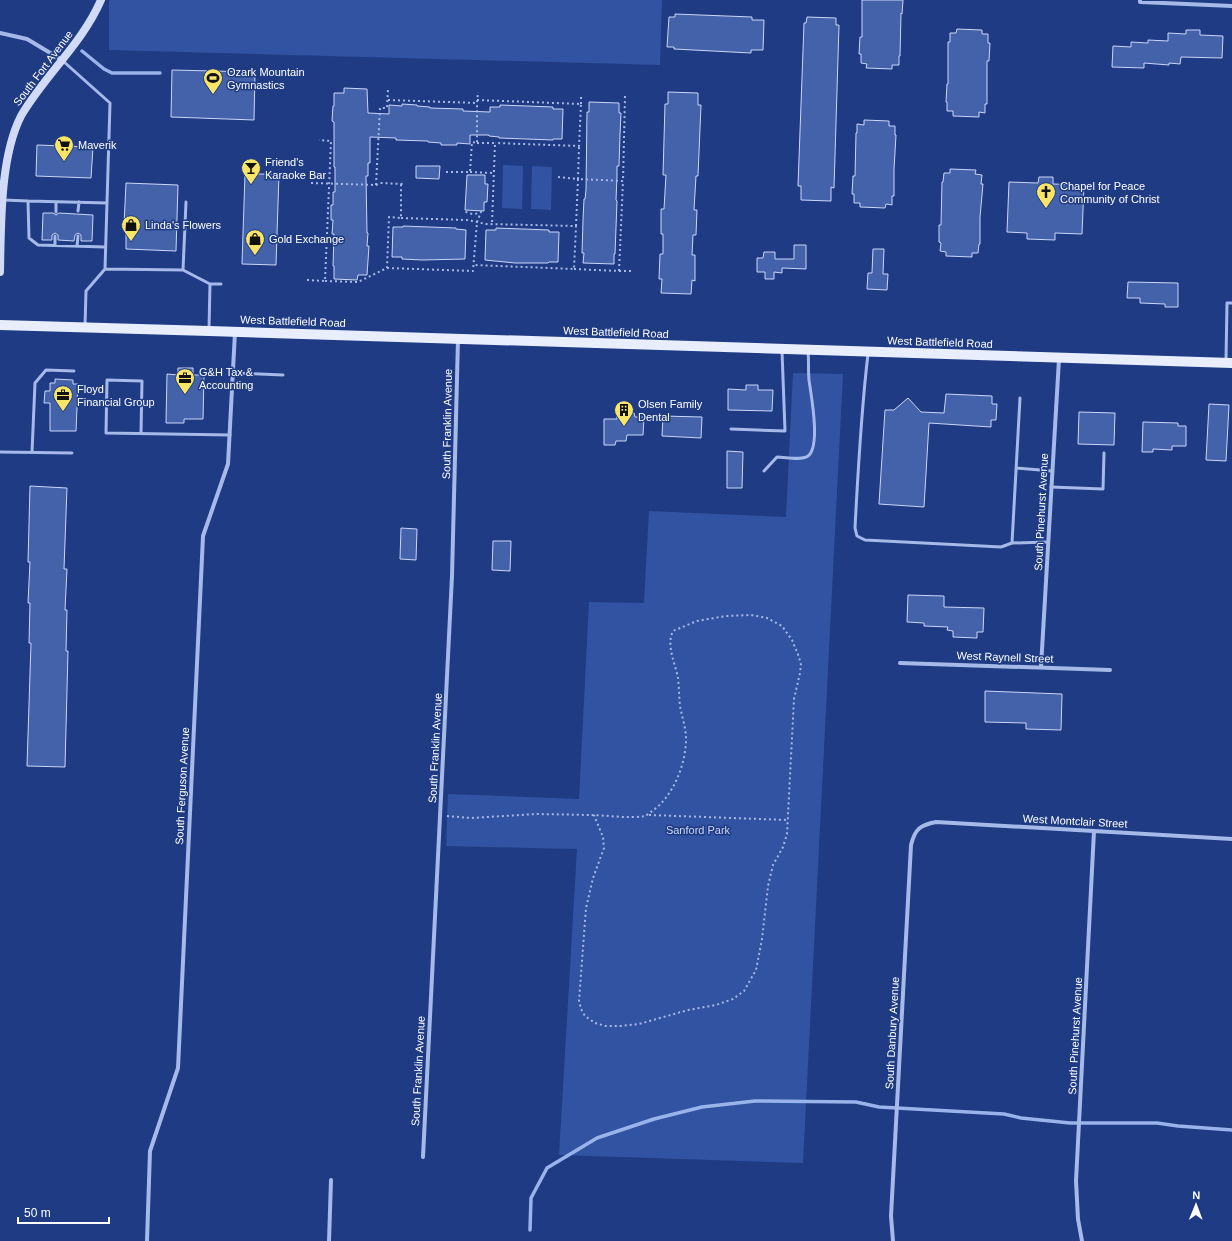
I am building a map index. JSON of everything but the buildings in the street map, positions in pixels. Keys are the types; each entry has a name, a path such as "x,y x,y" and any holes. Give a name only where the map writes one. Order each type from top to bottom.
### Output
{"main road":[{"name":"West Battlefield Road","path":"0,325 209,330 1229,363"}],"street":[{"name":"South Fort Avenue","path":"0,272 1,200 4,166 14,130 20,117 32,99 81,36 94,14 100,0"},
{"path":"1140,1 1232,6"},
{"path":"0,33 27,39 62,60"},
{"name":"South Ferguson Avenue","path":"147,1241 150,1151 178,1068 203,536 228,464 235,331"},
{"name":"South Franklin Avenue","path":"423,1157 452,576 458,339"},
{"name":"South Pinehurst Avenue","path":"1041,668 1058,358"},
{"name":"West Raynell Street","path":"900,663 1110,670"},
{"name":"West Montclair Street","path":"918,828 926,823 936,822 1232,839"},
{"name":"South Danbury Avenue","path":"893,1241 891,1216 911,845 913,835 918,828"},
{"name":"South Pinehurst Avenue","path":"1082,1241 1076,1200 1094,831"},
{"path":"329,1241 332,1180"}],"lane":[{"path":"62,60 110,102 105,269 86,291 85,327"},
{"path":"1,200 107,203"},
{"path":"28,201 29,238 38,245 105,247"},
{"path":"56,202 56,212"},
{"path":"78,211 79,202"},
{"path":"183,270 186,202"},
{"path":"55,245 56,236"},
{"path":"78,236 78,246"},
{"path":"105,269 183,270 210,284 221,284"},
{"path":"209,330 210,284"},
{"path":"1229,363 1227,303 1232,303"},
{"path":"731,429 785,431 782,349"},
{"path":"764,471 777,456 802,458 810,454 813,447 814,422 809,378 808,350"},
{"path":"868,352 859,443 855,528 857,536 865,540 1001,547 1012,543 1048,542"},
{"path":"32,452 35,383 46,370 74,371"},
{"path":"233,372 282,375"},
{"path":"141,433 142,381 107,380 106,433 230,435"},
{"path":"1012,543 1020,398"},
{"path":"0,452 72,454"},
{"path":"1051,487 1103,489 1104,453"},
{"path":"1016,468 1052,471"}],"path":[{"path":"376,185 380,108 387,108 388,89"},
{"path":"477,142 478,92"},
{"path":"574,269 582,96"},
{"path":"619,270 625,96"},
{"path":"388,100 581,104"},
{"path":"319,140 331,141 325,281"},
{"path":"470,172 472,142 579,146"},
{"path":"492,224 495,143"},
{"path":"446,172 494,174"},
{"path":"558,178 623,181"},
{"path":"311,183 376,185 380,183 403,184 401,218"},
{"path":"307,280 358,282 387,268 473,271 477,222 481,212 476,214 467,213 463,210"},
{"path":"387,268 389,217 467,220 492,224 576,226"},
{"path":"474,265 630,271"},
{"path":"440,815 471,818 537,814 594,815 630,816 646,816 659,806 672,791 685,749 686,738 680,705 678,682 671,647 671,636 674,630 697,621 726,616 751,615 767,618 782,626 788,633 796,648 801,665 794,699 787,834 783,847 773,865 768,886 762,939 756,970 744,991 733,999 716,1005 688,1010 639,1024 606,1026 595,1023 585,1016 579,1001 586,908 593,878 604,848 604,837 594,815"},
{"path":"647,814 788,820"}],"green space":[{"path":"109,0 662,0 660,65 109,50"},
{"path":"503,165 523,166 522,209 502,208"},
{"path":"532,166 552,167 551,210 531,209"},
{"name":"Sanford Park","path":"793,373 843,374 803,1163 559,1155 577,849 446,846 448,794 579,799 589,602 644,603 649,511 786,517"}],"waterway":[{"path":"82,51 104,69 112,73 160,73"},
{"path":"530,1230 531,1198 547,1168 597,1138 654,1119 702,1107 755,1101 856,1102 879,1107 1004,1114 1021,1118 1070,1123 1157,1123 1232,1130"}],"place":[{"name":"Ozark Mountain Gymnastics","path":"213,95"},
{"name":"Maverik","path":"64,162"},
{"name":"Friend's Karaoke Bar","path":"251,185"},
{"name":"Chapel for Peace Community of Christ","path":"1046,209"},
{"name":"Linda's Flowers","path":"131,242"},
{"name":"Gold Exchange","path":"255,256"},
{"name":"G&H Tax & Accounting","path":"185,395"},
{"name":"Floyd Financial Group","path":"63,412"},
{"name":"Olsen Family Dental","path":"624,427"}]}
